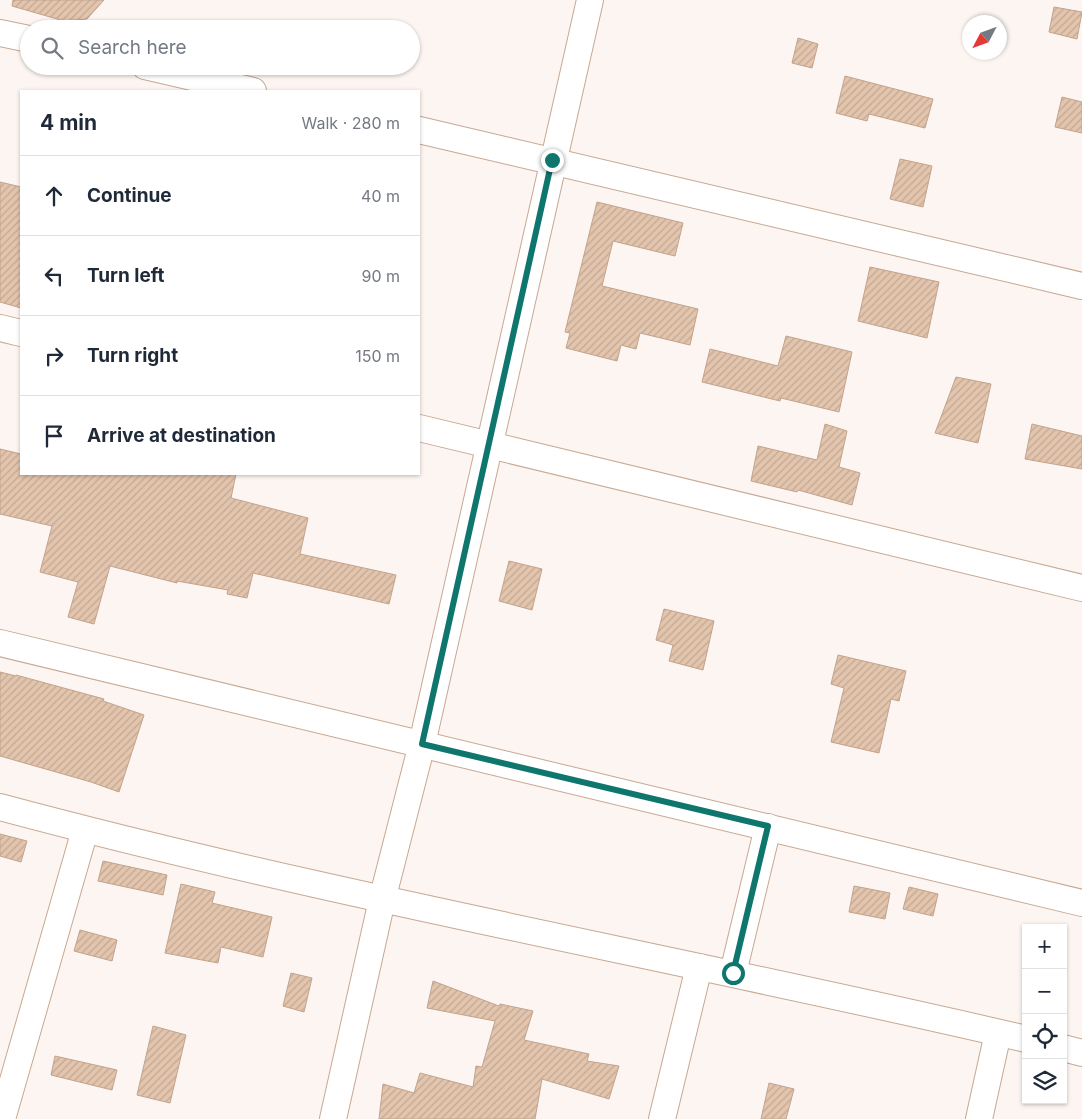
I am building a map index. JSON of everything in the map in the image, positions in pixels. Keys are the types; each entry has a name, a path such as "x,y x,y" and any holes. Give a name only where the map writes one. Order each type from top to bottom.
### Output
{"street":[{"path":"333,1119 382,900 422,744 552,160 590,0"},
{"path":"0,33 20,37"},
{"path":"184,75 249,90"},
{"path":"420,130 1082,286"},
{"path":"0,328 20,333"},
{"path":"420,428 1082,588"},
{"path":"0,643 768,826 1082,903"},
{"path":"0,807 85,830 382,900 733,973 1022,1038"},
{"path":"733,973 768,826"},
{"path":"2,1119 85,830"},
{"path":"662,1119 699,967"},
{"path":"979,1119 998,1033"},
{"path":"1067,1049 1082,1053"}],"building":[{"path":"13,0 104,0 87,19 76,20 61,20 12,6"},
{"path":"1054,7 1082,12 1077,39 1049,32"},
{"path":"798,38 818,44 812,68 792,63"},
{"path":"845,76 933,99 925,128 869,114 867,121 836,113"},
{"path":"1062,97 1082,102 1082,133 1055,127"},
{"path":"900,159 932,166 923,207 890,199"},
{"path":"0,182 20,187 20,308 0,302"},
{"path":"597,202 683,223 675,256 613,241 602,286 698,309 690,345 640,333 636,349 621,345 617,361 566,348 570,333 565,332"},
{"path":"870,267 939,282 927,338 858,321"},
{"path":"786,336 852,352 839,412 781,398 780,401 702,382 710,349 778,366"},
{"path":"956,377 991,384 978,443 935,433"},
{"path":"825,424 847,431 839,467 860,473 852,505 798,490 797,492 751,481 758,446 817,460"},
{"path":"1032,424 1082,436 1082,469 1025,459"},
{"path":"0,449 20,454 20,475 236,475 231,498 308,518 300,554 396,575 389,604 253,573 247,598 227,594 228,590 177,581 177,583 110,566 94,624 68,617 78,582 40,572 52,526 0,514"},
{"path":"509,561 542,569 532,610 499,601"},
{"path":"664,609 714,621 703,670 669,661 673,645 656,640"},
{"path":"838,655 906,671 899,701 891,699 879,753 831,742 844,688 831,684"},
{"path":"0,672 104,699 103,701 144,715 119,792 0,756"},
{"path":"0,834 27,841 21,862 0,856"},
{"path":"103,861 167,875 163,895 98,881"},
{"path":"181,884 215,892 212,903 272,917 263,957 221,947 218,963 165,953"},
{"path":"854,886 890,893 885,919 849,912"},
{"path":"909,887 938,894 933,916 903,909"},
{"path":"80,930 117,940 112,961 74,951"},
{"path":"291,973 312,978 304,1012 283,1006"},
{"path":"433,981 499,1006 500,1004 533,1011 524,1040 589,1054 587,1061 619,1066 609,1099 542,1079 535,1119 379,1119 383,1084 414,1093 420,1073 473,1087 476,1066 482,1067 495,1021 427,1008"},
{"path":"153,1026 186,1035 170,1103 137,1095"},
{"path":"55,1056 117,1070 112,1090 51,1075"},
{"path":"769,1083 794,1089 786,1119 761,1119"}],"route":[{"path":"552,160 422,744 768,826 733,973"}]}
